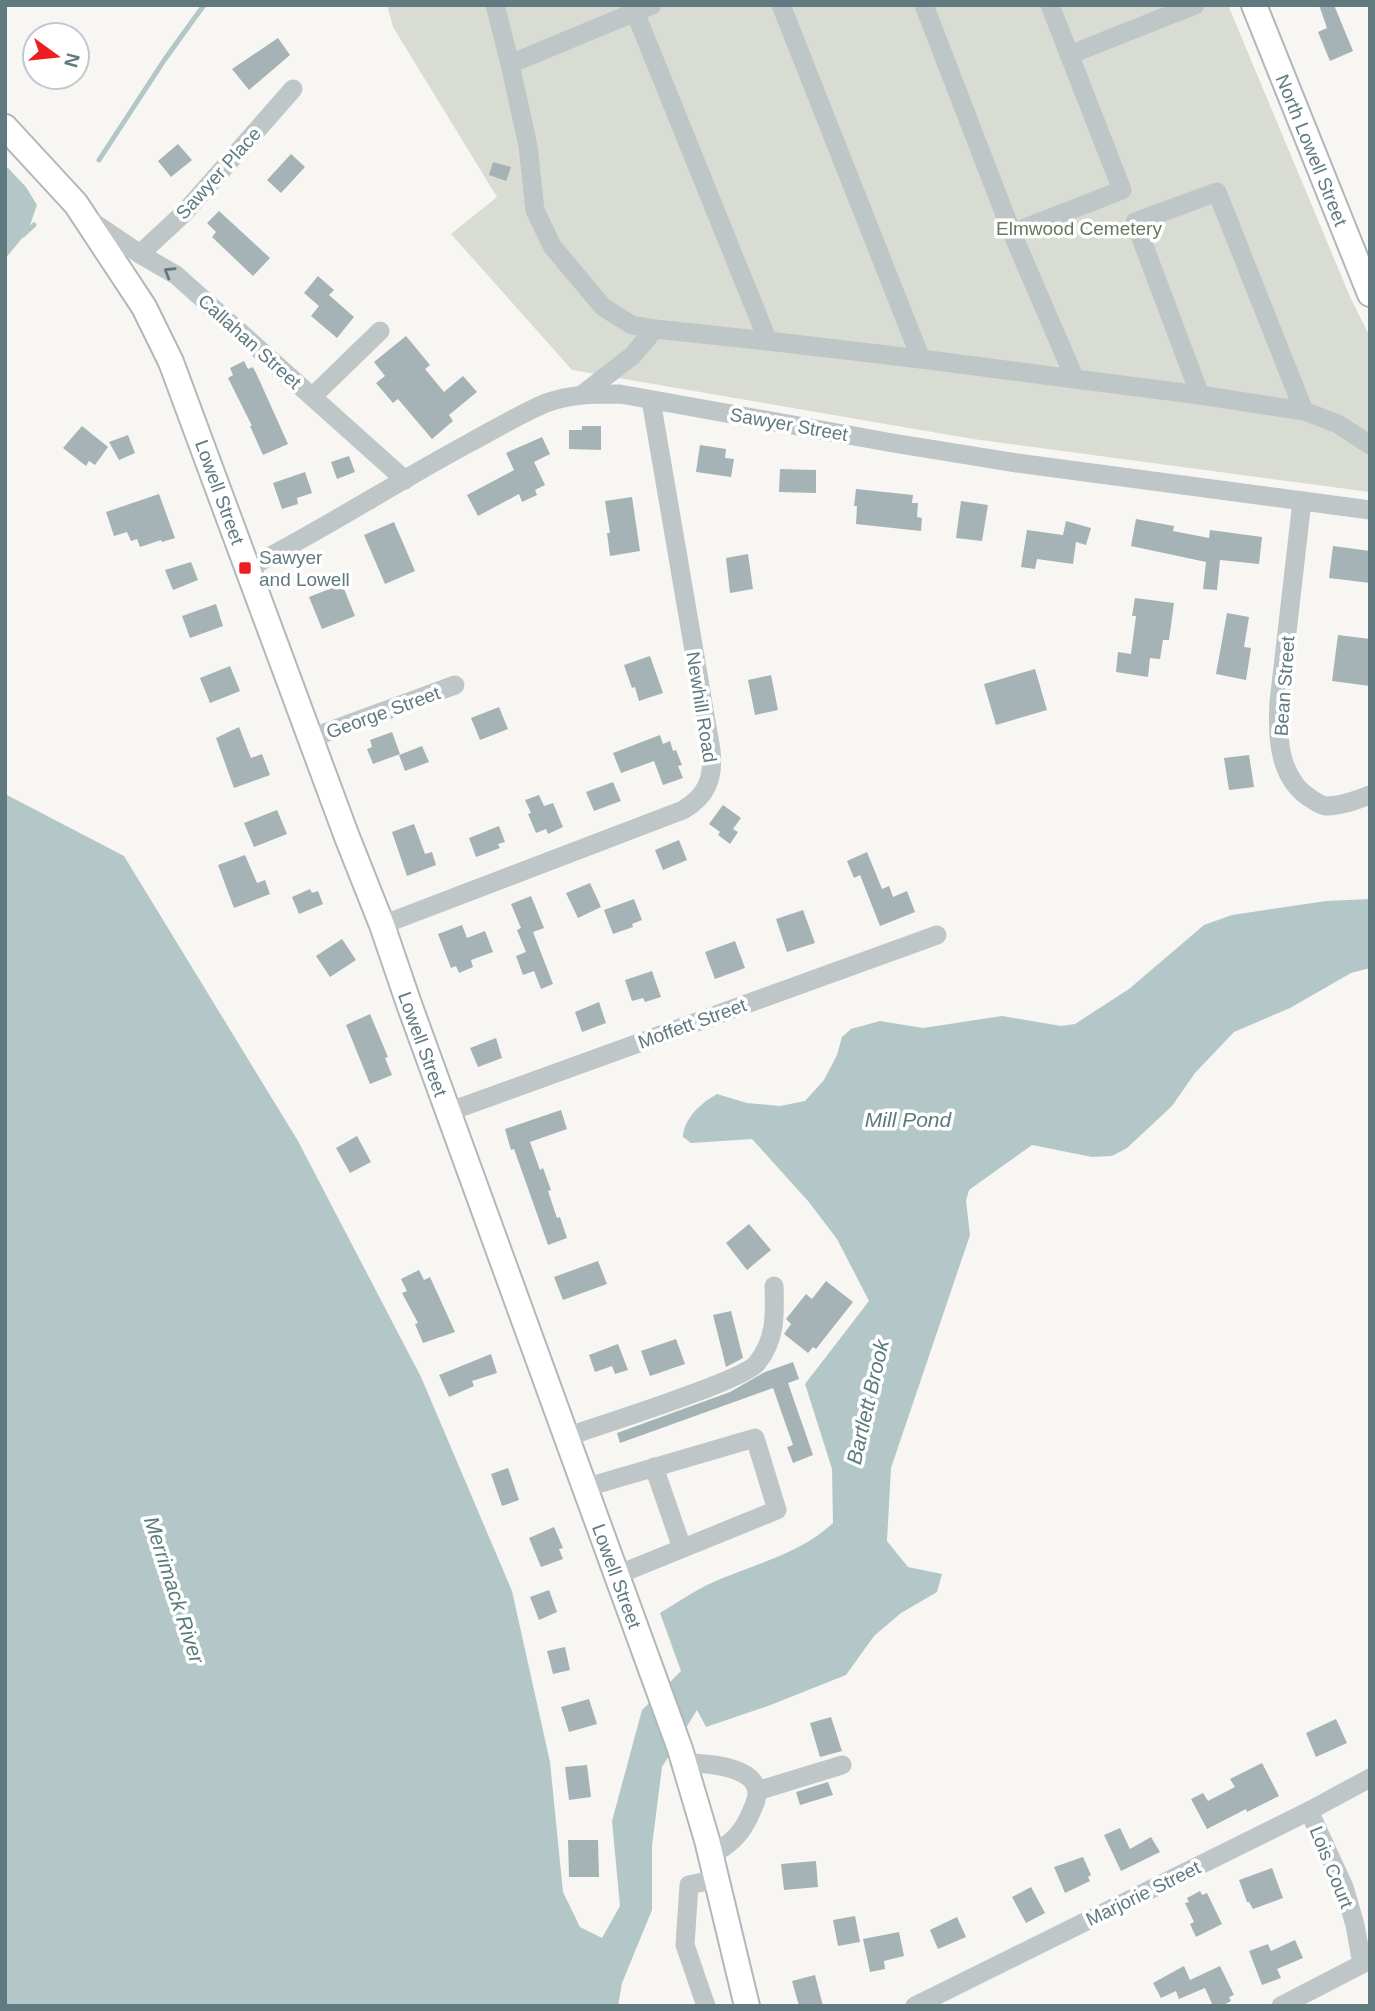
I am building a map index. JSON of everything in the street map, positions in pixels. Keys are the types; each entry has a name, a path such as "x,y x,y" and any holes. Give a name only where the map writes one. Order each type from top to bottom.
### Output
{"main road":[{"name":"North Lowell Street","path":"1254,5 1370,294"},
{"name":"Lowell Street","path":"5,127 85,216 144,307 171,362 382,925 658,1686 711,1855 747,2006"}],"street":[{"path":"495,5 528,146 535,210 552,246 603,307 632,325 921,359 1304,411 1338,424 1370,445"},
{"path":"780,5 921,359"},
{"path":"924,5 1012,233 1075,379"},
{"path":"1050,5 1200,395"},
{"path":"1069,55 1195,5"},
{"path":"510,64 644,8 768,341"},
{"name":"Sawyer Place","path":"140,254 184,213 293,89"},
{"path":"1012,233 1122,190"},
{"path":"1135,222 1217,192 1304,411"},
{"name":"Callahan Street","path":"85,216 176,275 405,480"},
{"path":"583,394 632,356 655,329"},
{"path":"313,396 380,331"},
{"name":"Sawyer Street","path":"248,568 307,538 524,414 547,403 583,394 620,394 1005,461 1370,510"},
{"name":"Newhill Road","path":"382,925 683,810 699,800 708,785 713,769 711,750 651,400"},
{"name":"Bean Street","path":"1302,501 1279,702 1278,732 1282,757 1291,779 1306,796 1324,807 1370,795"},
{"name":"George Street","path":"311,738 455,685"},
{"name":"Moffett Street","path":"448,1112 937,934"},
{"path":"566,1437 726,1380 756,1365 770,1340 776,1321 774,1286"},
{"path":"584,1488 755,1438 777,1510 617,1575"},
{"path":"654,1468 682,1548"},
{"path":"682,1756 724,1766 753,1783 757,1791 756,1802 736,1839 711,1855"},
{"path":"757,1791 842,1765"},
{"name":"Marjorie Street","path":"915,2006 1309,1811 1370,1778"},
{"name":"Lois Court","path":"1281,2006 1362,1965 1355,1925 1344,1887 1309,1811"},
{"path":"706,2006 685,1945 689,1885 717,1880"}],"green space":[{"name":"Elmwood Cemetery","path":"387,5 1228,5 1351,299 1370,337 1370,492 973,439 572,370 451,234 497,197 393,27"}],"water":[{"path":"8,168 26,187 37,205 28,231 5,259 5,169"},
{"path":"5,794 124,856 298,1141 421,1377 512,1591 550,1762 563,1892 580,1927 602,1938 620,1906 612,1821 642,1710 681,1671 660,1613 707,1585 789,1552 833,1523 832,1469 805,1384 869,1301 837,1239 808,1201 752,1139 691,1143 683,1137 686,1124 694,1112 717,1094 747,1103 780,1106 805,1101 824,1080 837,1055 842,1037 851,1029 880,1021 923,1028 1002,1016 1061,1026 1075,1024 1129,989 1204,925 1232,915 1326,901 1370,899 1370,968 1351,973 1290,1008 1234,1032 1195,1073 1172,1106 1127,1148 1112,1156 1092,1157 1032,1145 969,1190 966,1201 970,1235 891,1468 887,1541 908,1567 942,1574 937,1592 901,1613 874,1636 846,1675 706,1727 697,1710 662,1767 652,1846 652,1910 622,1983 618,2006 5,2006"}],"building":[{"path":"1319,5 1334,5 1353,51 1330,61 1318,32 1327,28"},
{"path":"278,38 290,55 249,90 232,69"},
{"path":"178,144 192,160 171,177 158,161"},
{"path":"291,154 305,167 281,193 267,180"},
{"path":"493,162 511,167 506,181 489,175"},
{"path":"219,211 270,258 253,276 212,237 216,232 207,223"},
{"path":"318,276 334,290 329,295 354,317 337,338 311,316 319,306 304,293"},
{"path":"406,336 430,365 425,369 444,392 463,376 477,392 449,415 453,421 432,439 398,399 393,403 376,383 385,376 374,362"},
{"path":"244,361 248,369 253,367 288,444 263,455 228,378 233,375 230,368"},
{"path":"82,426 108,447 95,465 89,461 86,466 63,448"},
{"path":"582,426 601,426 601,450 569,449 569,430 582,430"},
{"path":"128,435 135,453 119,460 109,442"},
{"path":"542,437 550,454 534,462 545,485 535,490 537,495 522,502 519,494 478,516 467,495 514,470 506,453"},
{"path":"700,445 726,449 725,458 734,459 731,477 696,472"},
{"path":"349,456 355,472 337,479 331,462"},
{"path":"780,469 816,470 816,493 779,492"},
{"path":"305,472 312,493 297,498 298,504 282,509 273,483"},
{"path":"856,489 913,495 912,503 918,503 917,517 922,518 921,531 856,524"},
{"path":"159,494 175,538 140,547 137,539 131,541 127,532 114,536 106,512"},
{"path":"632,497 640,551 610,556 605,501"},
{"path":"961,501 988,505 982,541 956,538"},
{"path":"1136,519 1174,526 1173,531 1209,538 1210,530 1262,537 1259,564 1220,560 1217,590 1203,589 1206,562 1131,546"},
{"path":"1066,521 1091,528 1086,545 1076,542 1073,564 1037,559 1035,569 1021,567 1027,530 1063,535"},
{"path":"394,522 415,571 385,584 364,535"},
{"path":"1333,546 1370,551 1370,583 1329,578"},
{"path":"748,554 753,589 730,593 726,558"},
{"path":"191,562 198,580 173,590 165,570"},
{"path":"342,584 355,616 322,629 309,597"},
{"path":"1135,598 1174,603 1169,640 1163,640 1160,659 1150,658 1148,677 1116,672 1118,652 1131,654 1136,616 1132,616"},
{"path":"216,604 223,626 190,638 182,616"},
{"path":"1227,613 1249,617 1244,647 1251,648 1246,680 1216,674"},
{"path":"1338,635 1370,639 1370,686 1332,681"},
{"path":"650,656 663,693 639,701 624,665"},
{"path":"230,666 240,691 210,703 200,678"},
{"path":"1035,669 1047,710 996,725 984,684"},
{"path":"771,675 778,710 755,715 748,680"},
{"path":"499,707 508,729 480,740 471,718"},
{"path":"239,727 251,758 262,754 270,775 234,788 216,738"},
{"path":"392,732 400,754 373,764 367,749 372,747 370,740"},
{"path":"660,735 663,744 670,741 673,751 676,750 682,765 678,766 683,778 663,785 654,761 621,773 613,753"},
{"path":"422,746 429,762 405,771 399,755"},
{"path":"1249,755 1254,787 1229,790 1224,758"},
{"path":"613,782 621,801 594,811 586,792"},
{"path":"539,795 544,806 553,803 563,827 548,834 546,829 536,833 528,814 531,813 525,800"},
{"path":"723,805 741,818 733,829 738,832 730,844 709,824"},
{"path":"277,810 287,834 254,847 244,823"},
{"path":"414,824 425,854 432,852 436,865 407,876 392,832"},
{"path":"499,826 505,842 498,844 500,848 476,857 469,838"},
{"path":"679,840 687,860 663,870 655,850"},
{"path":"867,852 882,889 889,886 893,897 907,891 915,912 880,926 860,875 854,878 847,861"},
{"path":"245,855 257,883 265,880 270,894 234,908 218,865"},
{"path":"590,883 601,907 578,918 566,893"},
{"path":"310,889 312,893 318,891 323,904 299,914 292,897"},
{"path":"531,896 544,928 533,932 553,984 541,989 534,971 523,975 516,956 526,952 517,930 521,928 511,904"},
{"path":"634,899 642,920 632,924 633,927 613,934 604,910"},
{"path":"803,910 815,943 787,952 776,919"},
{"path":"462,925 467,938 485,931 493,952 471,960 473,967 459,973 456,966 451,968 438,934"},
{"path":"342,939 356,960 330,977 316,956"},
{"path":"735,941 745,968 715,979 705,952"},
{"path":"652,971 661,997 645,1002 643,998 632,1001 625,980"},
{"path":"599,1002 606,1023 582,1032 575,1012"},
{"path":"370,1014 388,1057 385,1058 392,1075 370,1084 346,1025"},
{"path":"496,1038 502,1058 478,1067 470,1048"},
{"path":"561,1110 567,1129 530,1142 540,1170 543,1168 557,1218 560,1217 567,1238 548,1245 505,1129"},
{"path":"357,1136 371,1162 350,1173 336,1148"},
{"path":"749,1224 771,1250 747,1270 726,1243"},
{"path":"598,1261 607,1284 563,1300 554,1277"},
{"path":"419,1270 424,1280 430,1277 455,1332 423,1343 415,1324 418,1323 402,1293 407,1291 401,1279"},
{"path":"826,1281 853,1302 816,1349 813,1347 808,1353 784,1334 791,1324 786,1319 806,1294 812,1299"},
{"path":"731,1311 743,1358 726,1367 713,1315"},
{"path":"676,1339 685,1364 650,1376 641,1351"},
{"path":"618,1344 628,1370 615,1374 612,1366 595,1372 589,1355"},
{"path":"491,1354 497,1373 472,1381 474,1386 449,1397 439,1375"},
{"path":"793,1362 799,1379 788,1383 813,1455 793,1463 787,1447 793,1445 773,1388 620,1443 617,1433 730,1392 765,1372"},
{"path":"508,1468 519,1500 502,1506 491,1474"},
{"path":"554,1527 563,1548 559,1549 563,1559 541,1567 529,1538"},
{"path":"549,1590 557,1612 539,1620 530,1597"},
{"path":"565,1647 570,1670 553,1674 547,1651"},
{"path":"589,1699 597,1724 569,1732 561,1707"},
{"path":"831,1717 842,1751 820,1757 810,1723"},
{"path":"1336,1719 1347,1743 1316,1757 1306,1733"},
{"path":"1262,1763 1279,1796 1207,1829 1191,1799 1203,1793 1208,1801 1235,1787 1230,1779"},
{"path":"587,1765 591,1797 569,1800 565,1767"},
{"path":"828,1782 833,1795 800,1805 796,1792"},
{"path":"1120,1828 1130,1849 1151,1837 1160,1852 1121,1871 1104,1835"},
{"path":"568,1840 598,1840 599,1877 569,1877"},
{"path":"1083,1857 1091,1875 1088,1877 1090,1881 1065,1893 1054,1867"},
{"path":"816,1861 818,1887 784,1890 781,1864"},
{"path":"1272,1868 1283,1898 1253,1909 1247,1902 1239,1880"},
{"path":"1031,1887 1045,1913 1026,1923 1012,1897"},
{"path":"1200,1891 1202,1895 1207,1893 1222,1924 1196,1937 1190,1924 1194,1922 1185,1903 1189,1902 1187,1898"},
{"path":"855,1916 860,1942 838,1946 833,1920"},
{"path":"957,1917 966,1937 938,1949 930,1930"},
{"path":"899,1932 904,1956 884,1961 885,1969 870,1972 863,1939"},
{"path":"1295,1940 1303,1958 1277,1969 1281,1978 1262,1985 1249,1951 1268,1944 1271,1951"},
{"path":"1184,1966 1190,1980 1220,1966 1234,1995 1229,1997 1231,2001 1222,2006 1213,2006 1205,1988 1179,1999 1176,1991 1161,1998 1153,1983"},
{"path":"815,1975 823,2006 799,2006 792,1981"}],"waterway":[{"path":"99,160 204,5"},
{"path":"23,235 34,225"}],"place":[{"name":"Sawyer and Lowell","path":"245,568"}],"water label":[{"name":"Mill Pond","path":"908,1120"},
{"name":"Bartlett Brook","path":"868,1402"},
{"name":"Merrimack River","path":"174,1590"}]}
